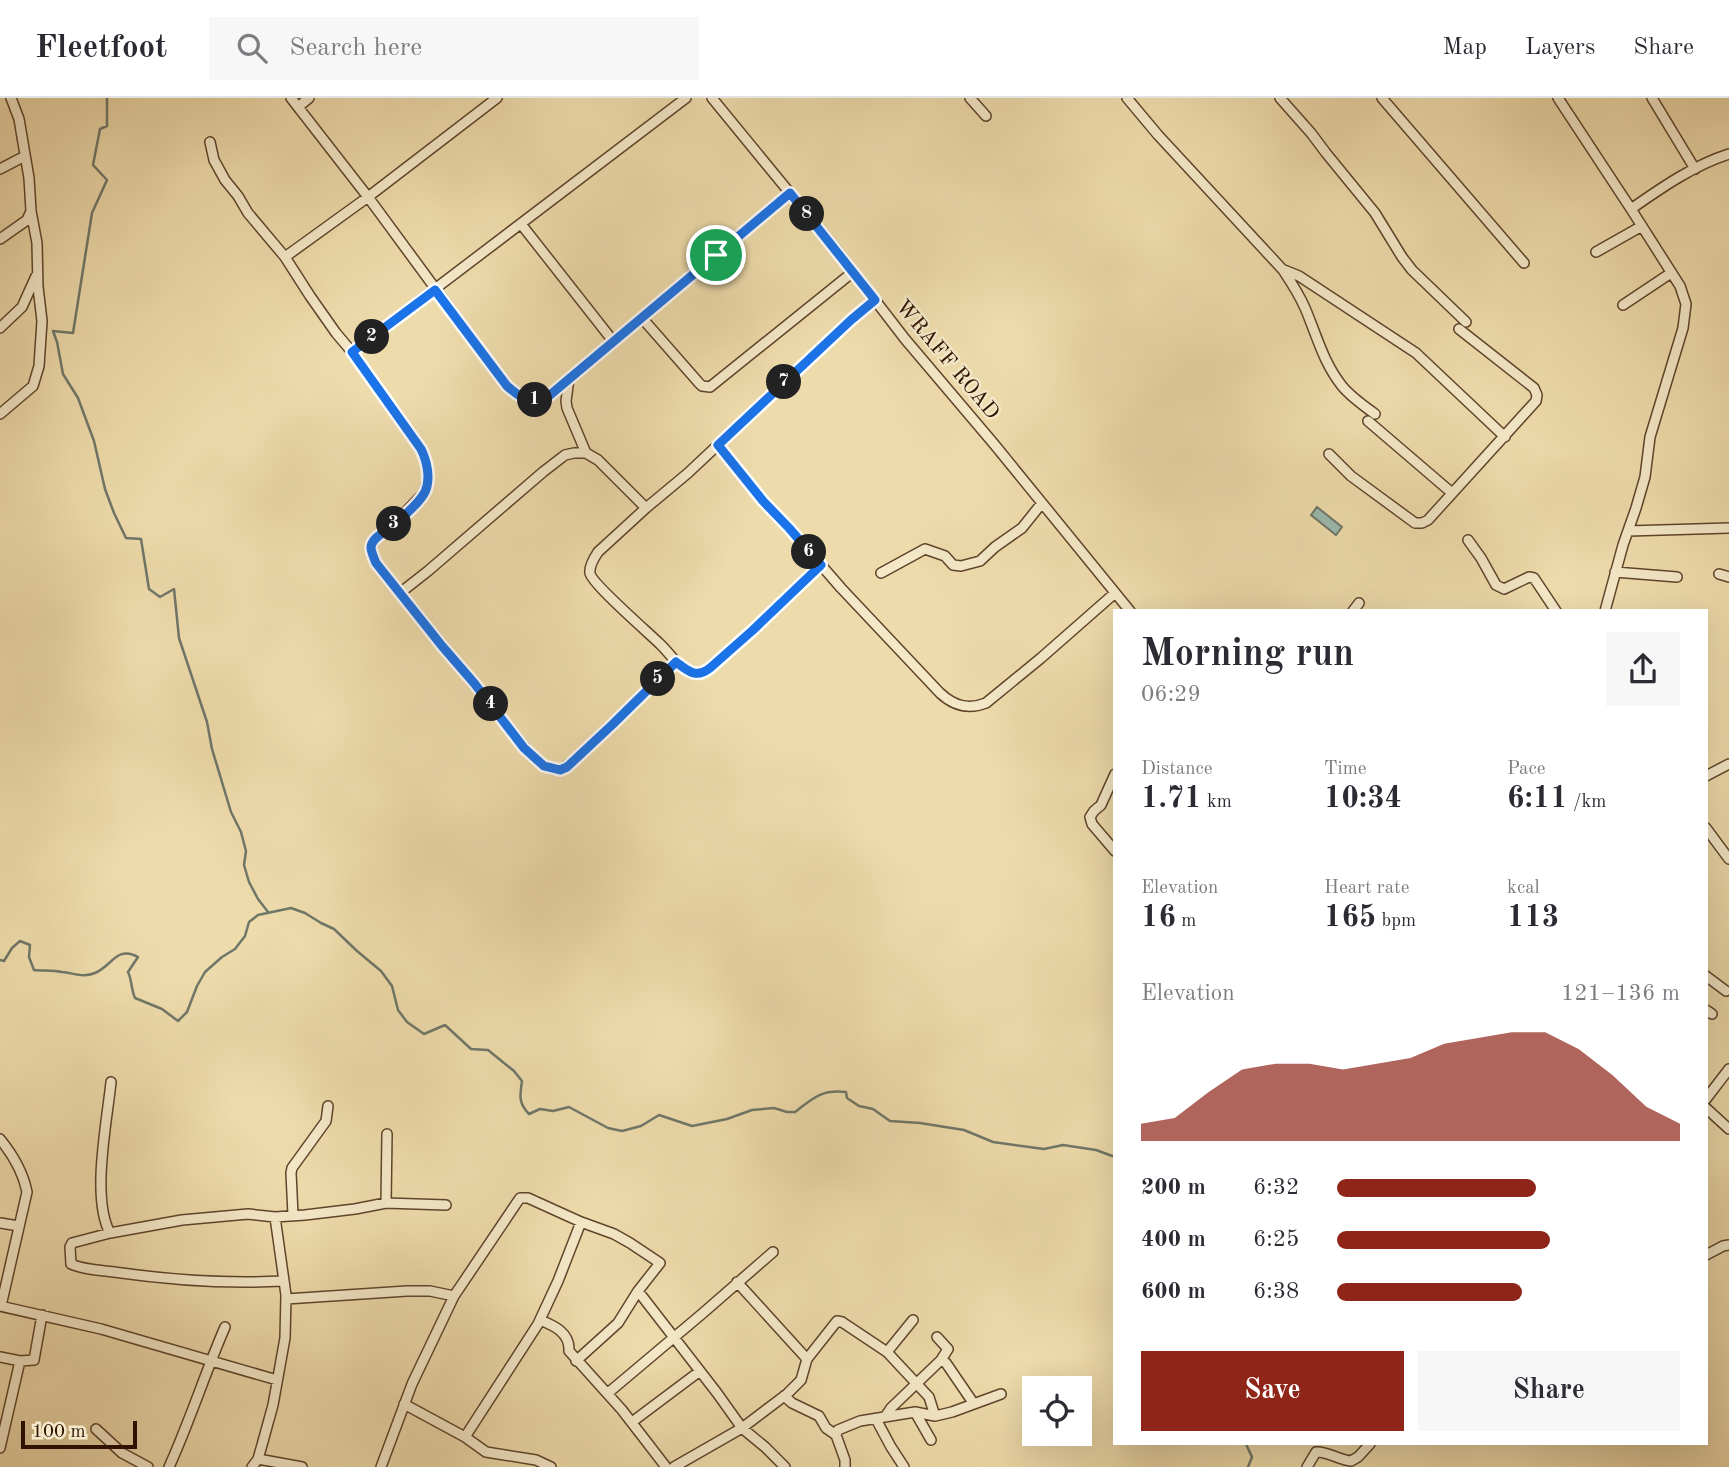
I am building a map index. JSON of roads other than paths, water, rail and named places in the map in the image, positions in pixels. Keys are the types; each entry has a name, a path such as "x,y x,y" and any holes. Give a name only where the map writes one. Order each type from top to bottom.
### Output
{"street":[{"path":"0,414 33,386 39,366 41,321 37,243 29,178 19,119 11,98"},
{"path":"291,98 368,197 507,386 521,398 530,400 550,395 790,193"},
{"path":"298,107 309,98"},
{"path":"285,257 496,98"},
{"path":"352,352 686,98"},
{"name":"WRAFF ROAD","path":"712,98 905,339 1128,609"},
{"path":"970,98 986,116"},
{"path":"1127,98 1166,145 1282,269 1294,286 1329,366 1343,387 1452,494"},
{"path":"1280,98 1375,213 1402,257 1463,325 1534,388 1537,395 1536,401 1505,437 1427,520 1415,523 1351,476 1329,454"},
{"path":"1382,98 1524,263"},
{"path":"1558,98 1642,226 1684,295 1686,304 1683,328 1650,437 1645,477 1606,609"},
{"path":"1652,98 1695,169"},
{"path":"210,142 214,160 225,180 248,213 285,257 425,457 427,482 424,493 371,544 376,563 524,748 537,761 560,770 575,760 676,662"},
{"path":"1631,209 1695,169 1729,154"},
{"path":"0,169 24,156"},
{"path":"0,239 27,220 31,211"},
{"path":"521,224 613,341"},
{"path":"1596,252 1642,226"},
{"path":"0,328 22,307 38,269"},
{"path":"1282,269 1299,276 1416,353 1505,437"},
{"path":"642,317 699,383 710,387 853,272"},
{"path":"1623,305 1671,273"},
{"path":"821,565 703,673 693,673 676,662 605,592 590,573 598,552 875,300"},
{"path":"569,379 567,408 586,453"},
{"path":"571,453 579,439"},
{"path":"718,445 763,501 821,565 940,693 952,702 966,707 976,707 986,702 1115,593"},
{"path":"400,593 565,455 586,453 598,460 646,509"},
{"path":"881,573 925,549 945,556 953,565 961,566 980,561 1022,528 1042,503"},
{"path":"1628,531 1729,528"},
{"path":"1468,540 1497,586 1503,589 1530,577 1534,578 1555,609"},
{"path":"1615,572 1677,577"},
{"path":"1708,775 1729,764"},
{"path":"1113,778 1101,804 1090,817 1092,824 1113,850"},
{"path":"1708,831 1729,859"},
{"path":"1708,978 1726,991"},
{"path":"1708,1096 1729,1069"},
{"path":"110,1233 104,1217 101,1181 111,1082"},
{"path":"293,1215 291,1173 326,1121 328,1106"},
{"path":"1708,1110 1729,1129"},
{"path":"386,1203 387,1134"},
{"path":"0,1139 19,1165 27,1192 1,1306 101,1329 277,1380"},
{"path":"381,1467 412,1384 454,1296 520,1198 528,1198 614,1234 660,1263 618,1323 576,1361"},
{"path":"283,1282 200,1282 81,1267 71,1264 70,1247 72,1243 110,1233 182,1220 248,1214 275,1217 305,1215 386,1203 446,1205"},
{"path":"275,1217 286,1299 285,1338 273,1405 255,1463 302,1467"},
{"path":"466,1437 540,1320 581,1222"},
{"path":"0,1223 19,1226"},
{"path":"1708,1254 1729,1245"},
{"path":"608,1393 773,1252"},
{"path":"737,1282 807,1359"},
{"path":"638,1291 742,1428 785,1467"},
{"path":"286,1299 407,1292 454,1296"},
{"path":"0,1357 20,1361 34,1360 42,1315"},
{"path":"540,1320 565,1335 569,1351 576,1361 608,1393 666,1467"},
{"path":"887,1352 913,1320"},
{"path":"674,1467 742,1428 784,1396 801,1380 807,1359 837,1321 887,1352 929,1397 935,1416"},
{"path":"169,1467 225,1327"},
{"path":"881,1418 941,1360 948,1349 937,1337"},
{"path":"941,1360 958,1378 974,1404"},
{"path":"0,1448 20,1361"},
{"path":"632,1422 700,1371"},
{"path":"836,1435 838,1430 849,1425 915,1412 935,1416 963,1409 1001,1394"},
{"path":"784,1396 792,1403 819,1416 826,1428 836,1435 845,1467"},
{"path":"404,1404 466,1437 486,1452 536,1460 551,1467"},
{"path":"915,1412 931,1440"},
{"path":"881,1418 891,1447 904,1467"},
{"path":"96,1429 122,1453 148,1467"},
{"path":"1307,1467 1316,1452 1351,1461 1369,1445"}],"water":[{"path":"1317,507 1342,527 1336,535 1311,515"}],"waterway":[{"path":"107,98 107,126 100,129 93,165 107,180 92,213 73,333 53,331 63,374 78,398 94,441 105,489 114,513 126,538 141,539 149,589 160,597 174,589 179,638 207,722 212,749 231,812 241,832 246,851 244,865 249,882 268,912"},
{"path":"0,960 4,961 20,941 30,945 29,957 34,970 86,975 101,970 120,955 131,954 138,957 128,972 135,998 162,1009 178,1021 187,1012 205,972 235,949 245,936 249,922 258,915 291,908 334,929 381,971 392,986 398,1010 407,1022 424,1034 445,1025 471,1049 488,1050 514,1071 522,1081 521,1102 529,1114 540,1109 553,1111 569,1107 608,1128 622,1131 641,1126 659,1115 692,1126 727,1119 752,1110 774,1108 795,1112 824,1093 838,1091 846,1092 847,1098 859,1106 873,1109 890,1121 964,1130 993,1142 1044,1149 1063,1145 1096,1150 1113,1156"},
{"path":"1246,1445 1252,1457 1248,1467"}]}
